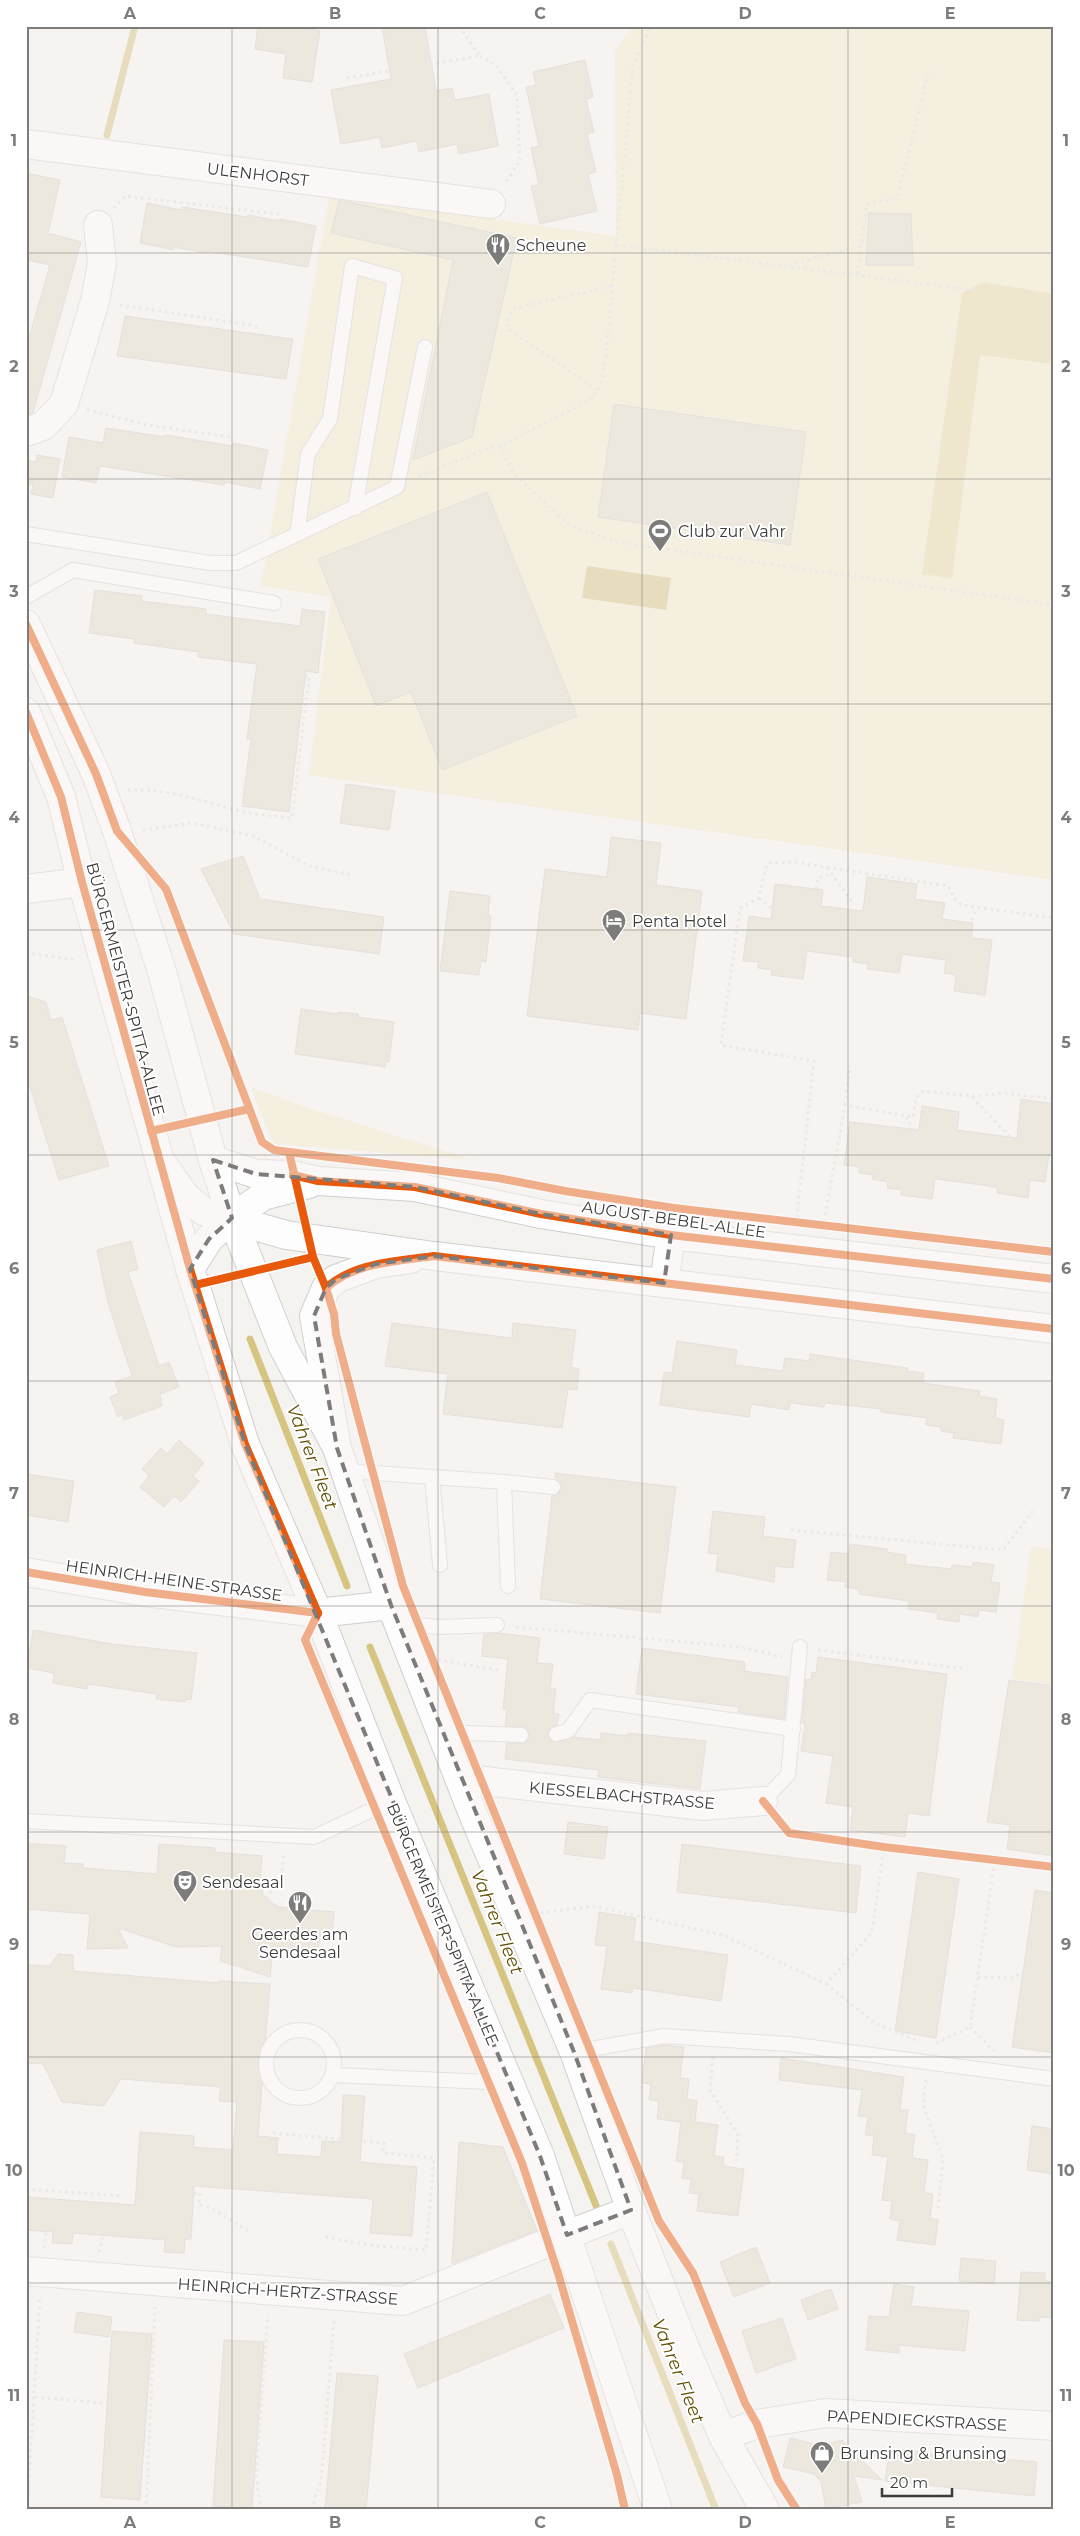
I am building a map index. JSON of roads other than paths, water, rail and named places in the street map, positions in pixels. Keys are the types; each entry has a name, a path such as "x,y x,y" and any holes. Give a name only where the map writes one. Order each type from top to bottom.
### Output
{"street":[{"name":"ULENHORST","path":"26,144 491,204"},
{"path":"26,432 43,426 64,404 95,301 102,263 98,225"},
{"name":"BÜRGERMEISTER-SPITTA-ALLEE","path":"26,624 103,792 162,972 213,1160 232,1218 283,1347 341,1459 403,1618 440,1732 574,2052 613,2217 723,2436 765,2510"},
{"name":"BÜRGERMEISTER-SPITTA-ALLEE","path":"26,712 61,798 82,882 158,1157 190,1269 245,1444 318,1613 391,1801 540,2156 658,2510"},
{"path":"26,889 82,882"},
{"path":"158,1157 185,1196 203,1211 286,1235 434,1256 1054,1329"},
{"name":"AUGUST-BEBEL-ALLEE","path":"213,1160 256,1174 293,1175 318,1182 415,1187 541,1214 671,1235 1054,1279"},
{"name":"AUGUST-BEBEL-ALLEE","path":"190,1269 209,1239 232,1218 263,1196 318,1182"},
{"path":"664,1283 671,1235"},
{"path":"341,1459 314,1316 326,1288 336,1279 376,1264 434,1256"},
{"name":"HEINRICH-HEINE-STRASSE","path":"26,1572 145,1592 318,1613"},
{"path":"318,1613 403,1618"},
{"name":"KIESSELBACHSTRASSE","path":"459,1778 703,1806 763,1801"},
{"path":"567,2235 613,2217"},
{"name":"HEINRICH-HERTZ-STRASSE","path":"34,2272 403,2301 567,2235"},
{"name":"PAPENDIECKSTRASSE","path":"723,2436 757,2424 826,2413 1054,2426"}],"lane":[{"path":"297,535 308,454 330,419 352,266 395,278 355,508"},
{"path":"26,534 210,564 236,563 355,508 397,487 425,347"},
{"path":"26,597 73,570 274,603"},
{"path":"341,1459 432,1477 554,1487"},
{"path":"432,1477 440,1565"},
{"path":"504,1482 508,1586"},
{"path":"403,1618 439,1627 497,1625"},
{"name":"KIESSELBACHSTRASSE","path":"763,1801 788,1775 800,1647"},
{"path":"556,1734 568,1731 590,1700 793,1729"},
{"path":"440,1732 521,1735"},
{"path":"26,1821 314,1838 391,1801"},
{"path":"297,2030 308,2031 327,2043 333,2053 335,2064 333,2075 328,2085 319,2093 309,2097 287,2096 274,2086 266,2071 266,2060 270,2048 276,2040 286,2033 297,2030"},
{"path":"574,2052 664,2036 789,2044 1054,2079"},
{"path":"333,2075 510,2083"}],"waterway":[{"name":"Vahrer Fleet","path":"107,135 135,26"},
{"name":"Vahrer Fleet","path":"250,1339 347,1586"},
{"name":"Vahrer Fleet","path":"370,1647 597,2208"},
{"name":"Vahrer Fleet","path":"611,2244 716,2510"}],"place":[{"name":"Scheune","path":"498,266"},
{"name":"Club zur Vahr","path":"660,552"},
{"name":"Penta Hotel","path":"614,942"},
{"name":"Sendesaal","path":"185,1903"},
{"name":"Geerdes am Sendesaal","path":"300,1924"},
{"name":"Brunsing & Brunsing","path":"822,2474"}]}
